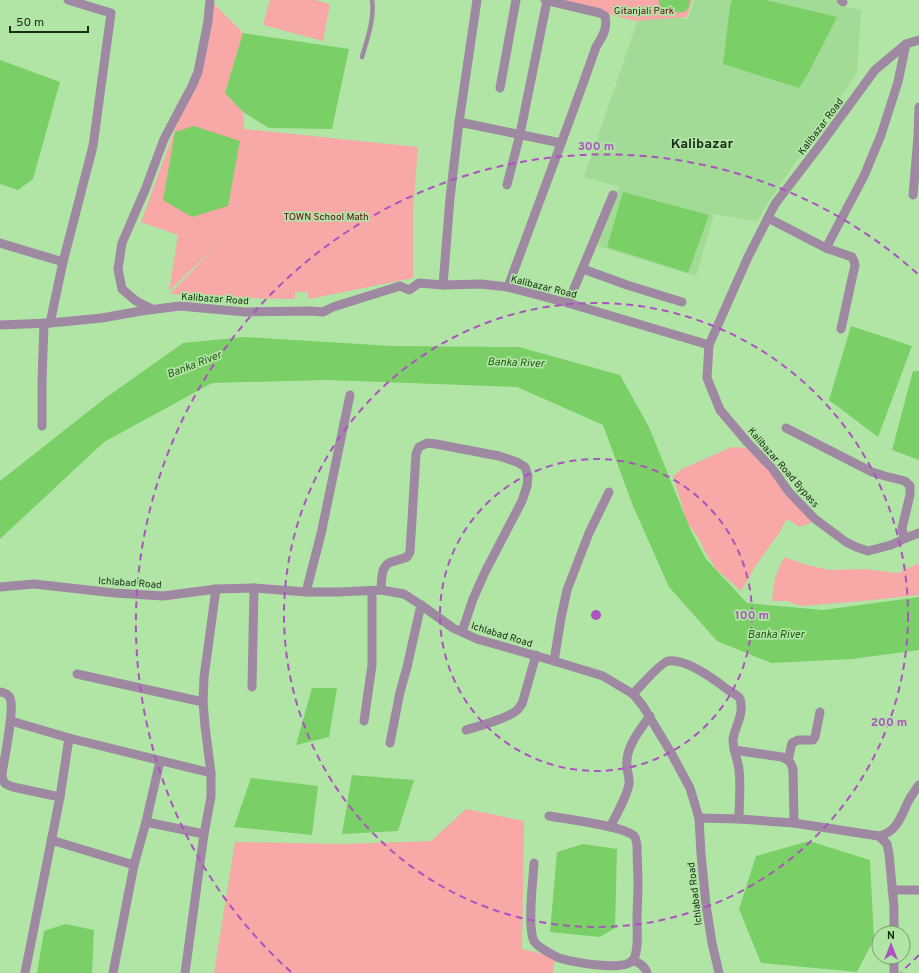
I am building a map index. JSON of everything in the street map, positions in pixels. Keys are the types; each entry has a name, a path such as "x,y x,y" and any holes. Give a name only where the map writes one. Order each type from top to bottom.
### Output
{"street":[{"path":"42,426 42,382 47,323 93,146 111,13 68,0"},
{"path":"152,310 136,301 122,289 118,269 122,243 145,190 164,139 198,72 208,22 210,0"},
{"path":"443,285 450,198 459,122 477,0"},
{"path":"500,88 516,0"},
{"path":"507,185 520,134 546,0 600,13 605,16 606,20 602,38 596,47 508,287"},
{"name":"Kalibazar Road","path":"0,325 47,323 102,318 180,306 245,312 310,310 323,312 333,307 400,286 409,290 420,283 443,285 481,284 508,287 568,303 709,345 748,257 775,204 875,70 906,44 919,40"},
{"path":"826,248 864,176 881,135 898,82 906,44"},
{"path":"913,195 919,107"},
{"path":"459,122 561,143"},
{"path":"568,303 613,195"},
{"path":"768,218 826,248 852,256 855,266 841,329"},
{"path":"0,243 64,262"},
{"path":"582,269 682,302"},
{"name":"Kalibazar Road Bypass","path":"709,345 707,378 720,410 772,468 789,492 815,519 846,542 856,548 868,551 892,545 919,533"},
{"path":"306,592 350,395"},
{"path":"786,428 872,472 905,481 910,486 910,495 902,528 906,538"},
{"path":"381,590 382,570 385,565 407,557 410,552 416,454 419,447 427,443 436,444 499,456 517,462 525,467 528,476 527,486 522,501 486,572 462,632"},
{"path":"554,661 561,618 568,590 589,533 609,492"},
{"name":"Ichlabad Road","path":"0,587 34,584 115,593 163,596 216,589 254,588 306,592 381,590 404,594 452,628 477,639 536,655 603,676 632,694 643,706 690,788 699,818 706,905 712,943 720,973"},
{"path":"252,687 254,588"},
{"path":"185,973 204,834 211,797 211,772 203,702 204,676 216,589"},
{"path":"364,721 372,665 372,591"},
{"path":"390,743 400,692 421,605"},
{"path":"466,730 503,718 517,710 522,704 536,655"},
{"path":"632,694 662,664 668,661 678,662 693,667 710,676 740,698 742,705 741,712 734,732 733,740 739,770 739,819"},
{"path":"77,674 203,702"},
{"path":"0,692 4,692 10,697 12,703 11,722 1,780 6,784 60,797"},
{"path":"788,760 792,743 798,740 813,740 815,737 820,712"},
{"path":"610,827 627,793 630,783 627,766 629,750 636,736 650,716"},
{"path":"11,722 160,761 211,772"},
{"path":"25,973 60,797 69,738"},
{"path":"734,750 782,757 788,760 792,765 793,770 794,823"},
{"path":"113,973 134,864 146,822 160,761"},
{"path":"699,818 794,823 880,836 893,830 910,798 919,785"},
{"path":"534,863 531,923 533,940 537,945 558,957 577,962 617,966 627,964 633,960 636,953 637,941 638,886 636,845 633,835 610,827 549,816"},
{"path":"146,822 204,834"},
{"path":"880,836 886,844 889,854 894,925"},
{"path":"51,840 134,864"},
{"path":"892,890 919,890"},
{"path":"633,960 641,964 646,969 647,973"}],"lane":[{"path":"362,57 370,24 373,6 372,0"}],"shaded area":[{"path":"694,0 836,0 839,6 861,10 857,73 767,204 757,221 714,214 696,276 597,246 619,187 584,177 642,8 688,20"}],"green space":[{"path":"270,0 315,0 330,4 323,41 263,25"},
{"name":"Gitanjali Park","path":"553,0 692,0 687,17 636,21"},
{"name":"TOWN School Math","path":"211,1 243,33 225,93 243,112 244,129 418,147 413,213 413,278 309,299 307,292 295,292 295,299 170,294 217,245 169,291 178,235 141,222 180,116 199,73"},
{"path":"732,447 747,448 783,483 810,518 811,523 799,527 791,521 786,520 741,591 716,569 699,539 687,522 673,476 682,469"},
{"path":"784,557 807,565 830,570 865,569 898,573 919,563 919,595 801,606 787,601 772,601 775,577"},
{"path":"466,809 524,821 522,949 555,957 553,973 214,973 235,842 342,844 431,841"}],"water":[{"path":"732,0 766,0 837,17 809,72 799,88 723,64"},
{"path":"243,33 349,49 332,129 269,128 243,112 225,93"},
{"path":"0,60 60,82 33,179 18,190 0,184"},
{"path":"194,126 240,141 228,206 192,217 163,200 175,132"},
{"path":"623,192 709,215 688,273 607,247"},
{"path":"851,326 912,346 878,437 829,400"},
{"name":"Banka River","path":"245,337 392,346 519,347 620,375 649,427 691,531 706,559 747,603 823,610 919,597 919,650 852,659 771,663 717,641 669,587 633,506 603,425 517,387 327,380 212,383 104,442 0,539 0,481 104,399 183,343"},
{"path":"913,371 919,371 919,460 892,450"},
{"path":"312,688 337,688 329,737 296,745"},
{"path":"352,775 414,780 398,831 342,834"},
{"path":"251,778 318,786 312,835 234,827"},
{"path":"809,841 870,860 873,925 871,925 871,945 857,972 761,963 739,909 756,856"},
{"path":"583,844 617,849 615,928 600,937 550,932 557,852"},
{"path":"65,924 94,930 92,973 37,973 44,931"}],"waterway":[{"path":"668,0 680,3 680,0"}],"district":[{"name":"Kalibazar","path":"702,143"}]}
